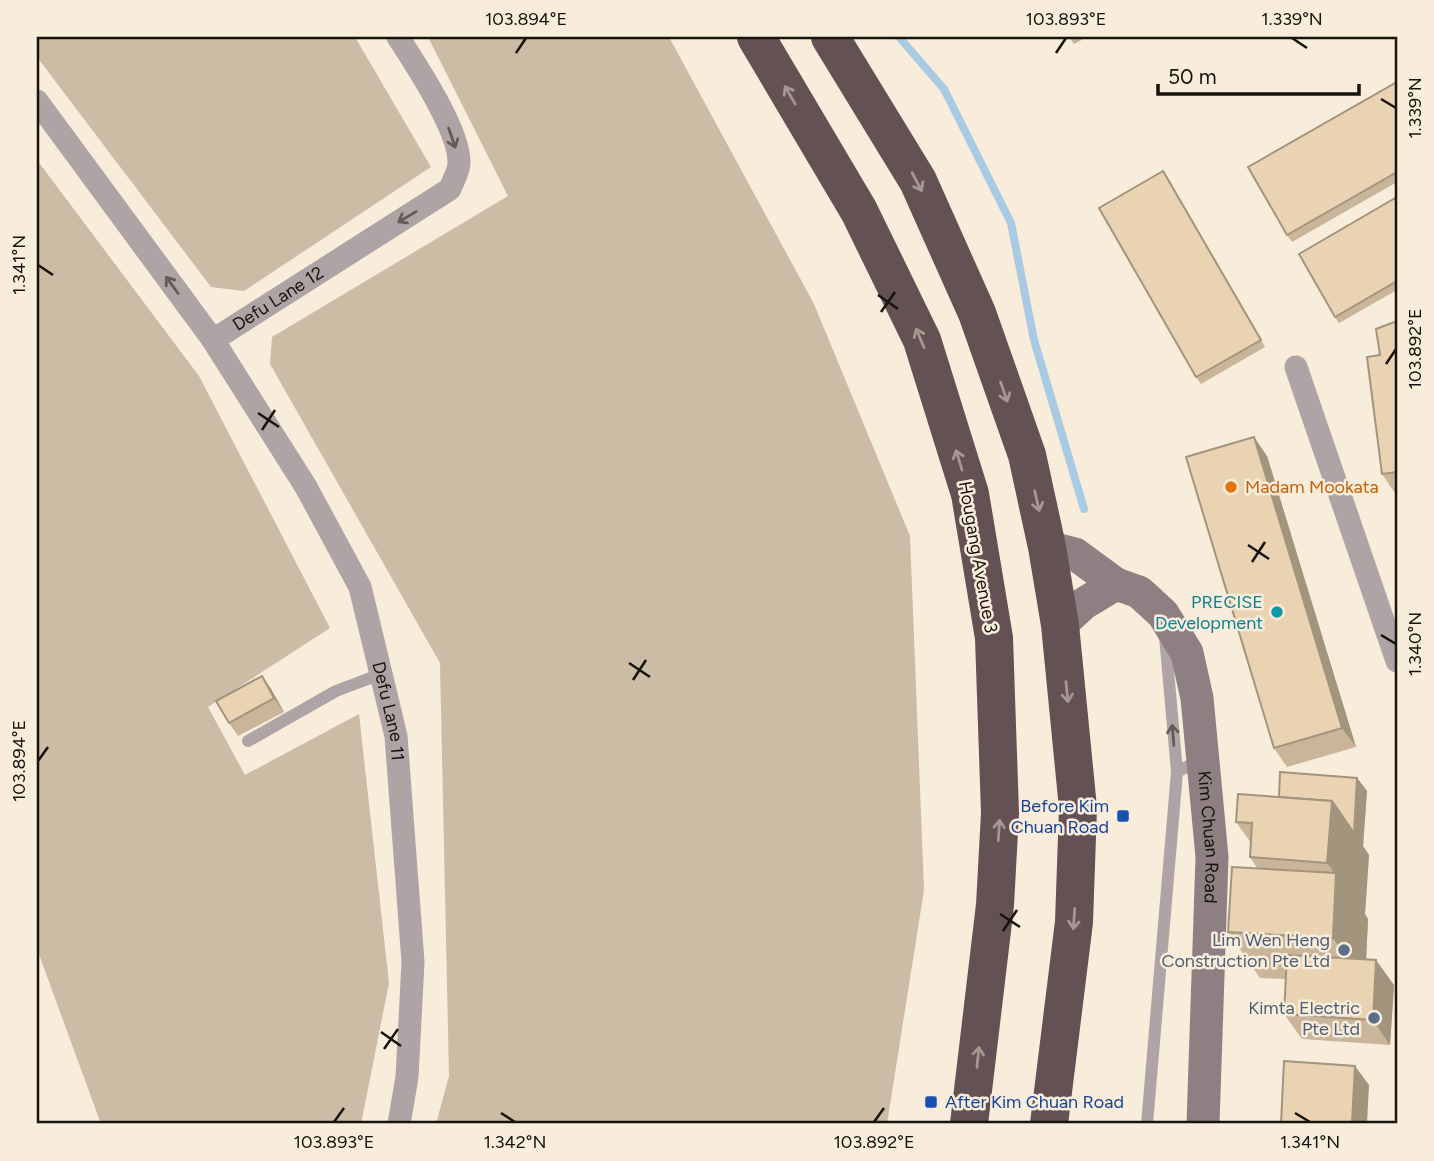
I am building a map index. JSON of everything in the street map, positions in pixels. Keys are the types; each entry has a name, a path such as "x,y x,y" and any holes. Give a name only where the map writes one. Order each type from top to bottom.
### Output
{"highway":[{"name":"Hougang Avenue 3","path":"756,37 859,211 922,340 970,494 994,638 1000,813 996,879 969,1124"},
{"path":"830,37 918,181 977,313 1027,455 1047,547 1060,625 1078,808 1074,922 1048,1124"}],"main road":[{"name":"Kim Chuan Road","path":"1047,547 1075,554 1116,584 1139,592 1163,614 1187,653 1191,766 1212,857 1203,1124"},
{"path":"1060,625 1083,604 1116,584"}],"street":[{"name":"Defu Lane 12","path":"37,101 213,340 450,188 460,164 451,132 423,76 398,37"},
{"name":"Defu Lane 11","path":"213,340 306,487 360,587 396,736 413,962 407,1077 399,1124"},
{"path":"1296,367 1397,661"}],"lane":[{"path":"248,741 336,691 381,674"},
{"path":"1147,1124 1191,766"}],"shaded area":[{"path":"37,37 355,37 431,167 244,291 211,287 37,57"},
{"path":"428,37 669,37 814,304 910,536 924,890 887,1124 436,1124 449,1076 440,663 270,364 272,337 508,196"},
{"path":"37,160 199,376 330,628 208,707 245,775 359,714 389,983 361,1124 101,1124 37,949"}],"building":[{"path":"1397,82 1397,172 1287,235 1248,167"},
{"path":"1163,171 1261,340 1196,377 1099,208"},
{"path":"1397,197 1397,281 1335,317 1299,254"},
{"path":"1397,321 1397,472 1382,474 1367,357 1380,355 1376,329"},
{"name":"PRECISE Development","path":"1254,437 1342,728 1274,748 1186,457"},
{"path":"262,676 274,698 229,723 216,701"},
{"path":"1280,772 1357,778 1354,833 1332,801 1279,797"},
{"path":"1238,794 1332,801 1327,863 1250,857 1252,823 1236,822"},
{"path":"1232,867 1336,873 1333,938 1228,932"},
{"path":"1287,955 1376,960 1373,1020 1284,1014"},
{"path":"1284,1061 1355,1066 1352,1123 1369,1124 1281,1124"}],"waterway":[{"path":"899,37 944,89 1011,223 1034,340 1084,509"}],"place":[{"name":"Madam Mookata","path":"1231,487"},
{"name":"PRECISE Development","path":"1277,612"},
{"name":"Before Kim Chuan Road","path":"1123,816"},
{"name":"Lim Wen Heng Construction Pte Ltd","path":"1344,950"},
{"name":"Kimta Electric Pte Ltd","path":"1374,1018"},
{"name":"After Kim Chuan Road","path":"931,1102"}]}
